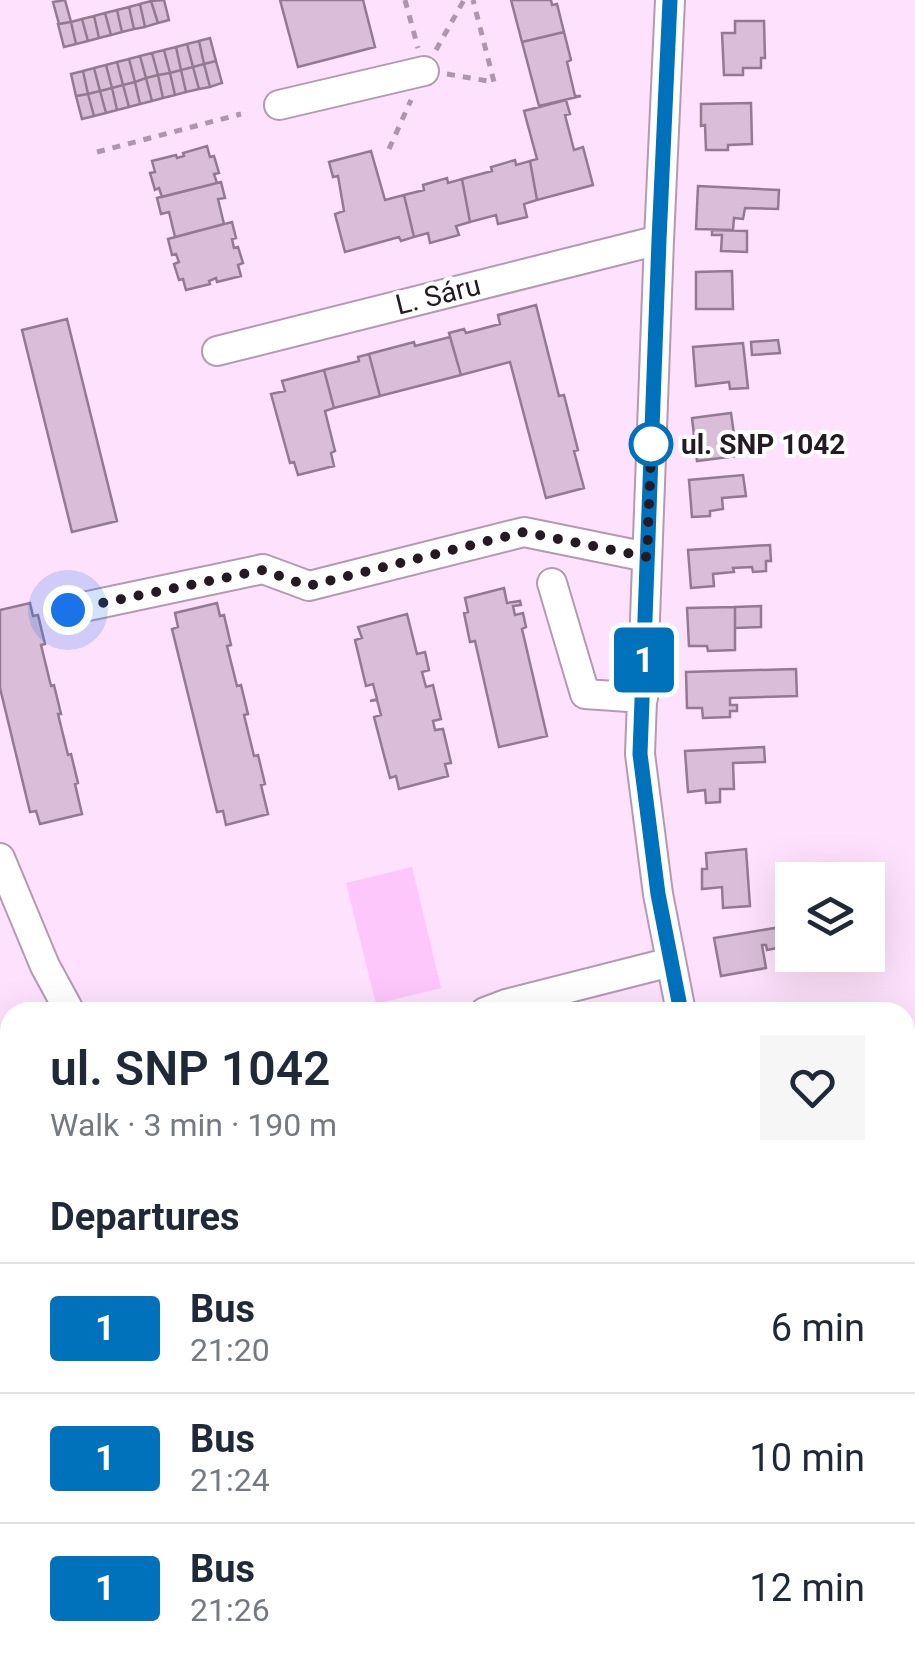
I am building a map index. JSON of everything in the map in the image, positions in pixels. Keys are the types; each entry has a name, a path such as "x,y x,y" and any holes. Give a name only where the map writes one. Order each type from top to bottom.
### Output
{"street":[{"path":"670,0 640,754 658,894 679,1002"},
{"path":"279,105 424,71"},
{"name":"L. Sáru","path":"217,351 659,240"},
{"path":"68,610 263,570 308,586 524,532 647,557"},
{"path":"552,583 585,694 643,698"},
{"path":"0,858 45,966 65,1002"},
{"path":"514,1002 671,962"}],"path":[{"path":"405,0 424,71"},
{"path":"390,149 424,71 464,0"},
{"path":"424,71 494,82 473,0"},
{"path":"97,152 241,114"}],"shaded area":[{"path":"412,867 441,988 376,1002 346,883"}],"building":[{"path":"65,0 71,22 59,24 53,2"},
{"path":"164,0 169,20 158,23 151,1"},
{"path":"280,0 363,0 375,47 298,67"},
{"path":"511,0 551,0 552,5 557,4 564,32 522,42"},
{"path":"151,1 158,23 145,27 140,4"},
{"path":"140,4 145,27 134,29 129,7"},
{"path":"129,7 134,29 122,32 117,10"},
{"path":"117,10 122,32 111,35 105,13"},
{"path":"105,13 111,35 99,38 94,16"},
{"path":"94,16 99,38 88,41 82,19"},
{"path":"82,19 88,41 76,44 71,22"},
{"path":"735,21 764,21 765,58 761,58 761,68 743,68 743,75 724,75 722,33 735,33"},
{"path":"71,22 76,44 64,47 58,24"},
{"path":"564,32 575,96 581,96 539,106 522,42"},
{"path":"210,38 216,61 204,64 199,41"},
{"path":"199,41 204,64 193,67 187,44"},
{"path":"187,44 193,67 181,70 176,47"},
{"path":"176,47 181,70 170,73 164,50"},
{"path":"164,50 170,73 158,75 152,53"},
{"path":"152,53 158,75 146,78 140,56"},
{"path":"140,56 146,78 135,82 129,59"},
{"path":"129,59 135,82 123,85 117,62"},
{"path":"216,61 222,83 210,87 204,64"},
{"path":"117,62 123,85 112,88 106,65"},
{"path":"204,64 210,87 199,89 193,67"},
{"path":"106,65 112,88 100,91 94,68"},
{"path":"193,67 199,89 186,92 181,70"},
{"path":"94,68 100,91 88,94 83,71"},
{"path":"181,70 186,92 175,95 170,73"},
{"path":"83,71 88,94 76,96 71,74"},
{"path":"170,73 175,95 163,98 158,75"},
{"path":"158,75 163,98 152,101 146,78"},
{"path":"146,78 152,101 140,104 135,82"},
{"path":"135,82 140,104 129,107 123,85"},
{"path":"123,85 129,107 117,110 112,88"},
{"path":"112,88 117,110 106,113 100,91"},
{"path":"100,91 106,113 94,116 88,94"},
{"path":"88,94 94,116 82,119 76,96"},
{"path":"566,100 570,114 565,115 574,150 583,147 593,185 537,200 530,161 537,159 524,111"},
{"path":"751,103 752,144 706,150 701,104"},
{"path":"207,146 219,173 214,174 217,183 162,197 159,188 155,190 150,173 155,172 152,161 176,155 177,158"},
{"path":"371,151 385,200 404,195 414,237 401,241 399,237 345,252 335,214 344,211 338,176 333,177 329,162"},
{"path":"515,160 516,165 530,161 537,200 524,204 527,217 498,224 496,215 470,222 462,179"},
{"path":"447,178 448,183 462,179 470,222 456,226 459,235 430,243 428,233 414,237 404,195"},
{"path":"221,182 225,198 218,199 224,224 175,237 169,212 161,214 157,198"},
{"path":"698,186 779,190 778,209 745,208 743,219 734,218 733,230 696,229"},
{"path":"232,222 234,248 238,247 243,263 238,265 241,276 217,282 216,278 210,284 186,290 183,279 179,280 174,264 179,262 176,254 172,255 168,239"},
{"path":"712,230 747,231 747,252 721,251 722,235 712,235"},
{"path":"732,271 733,309 696,309 696,272"},
{"path":"536,305 559,396 564,395 584,488 546,498 510,362 461,375 449,333 500,324 498,315"},
{"path":"67,319 117,521 72,532 22,330"},
{"path":"450,337 461,375 380,396 369,354"},
{"path":"778,340 780,353 752,355 751,342"},
{"path":"743,343 748,388 730,389 729,382 696,386 693,347"},
{"path":"369,354 380,396 334,408 324,370 359,361 358,357"},
{"path":"324,370 334,408 325,411 335,451 331,453 334,466 298,475 294,462 290,463 271,394 285,391 282,381"},
{"path":"731,413 737,456 697,461 692,418"},
{"path":"743,475 746,496 722,498 723,509 710,511 710,516 692,517 689,480"},
{"path":"770,545 771,561 766,561 766,571 733,568 734,572 713,574 714,586 691,588 688,550"},
{"path":"504,588 507,603 520,601 521,605 513,606 515,615 523,613 526,627 522,629 547,736 499,747 475,641 470,642 464,613 468,612 465,598"},
{"path":"30,603 33,616 38,615 45,644 41,645 51,686 54,685 68,755 71,754 82,814 40,824 36,811 30,812 0,688 0,610"},
{"path":"217,603 220,616 224,615 237,686 241,685 254,756 258,755 268,814 226,825 223,811 217,812 172,629 178,627 175,613"},
{"path":"761,606 761,627 735,628 735,607"},
{"path":"735,607 735,650 708,651 707,646 689,646 687,608"},
{"path":"407,614 417,654 425,652 429,670 422,672 426,687 433,685 441,719 433,721 435,730 443,729 451,763 445,764 448,776 399,789 396,776 390,778 374,717 381,715 377,700 370,701 377,699 373,684 366,686 355,640 362,638 358,627"},
{"path":"796,669 797,696 730,698 730,705 737,705 737,711 730,711 730,717 703,718 702,708 687,708 686,672"},
{"path":"764,747 765,762 733,763 734,789 720,789 720,802 706,803 705,790 688,792 685,751"},
{"path":"746,849 750,906 723,908 722,887 702,889 706,853"},
{"path":"775,928 775,948 767,950 762,945 766,968 721,976 714,938"}],"bus line":[{"name":"1","path":"670,0 640,754 658,894 679,1002"}],"place":[{"name":"ul. SNP 1042","path":"651,444"}],"route":[{"path":"68,610 263,570 308,586 524,532 647,557 652,427 651,444"}]}
